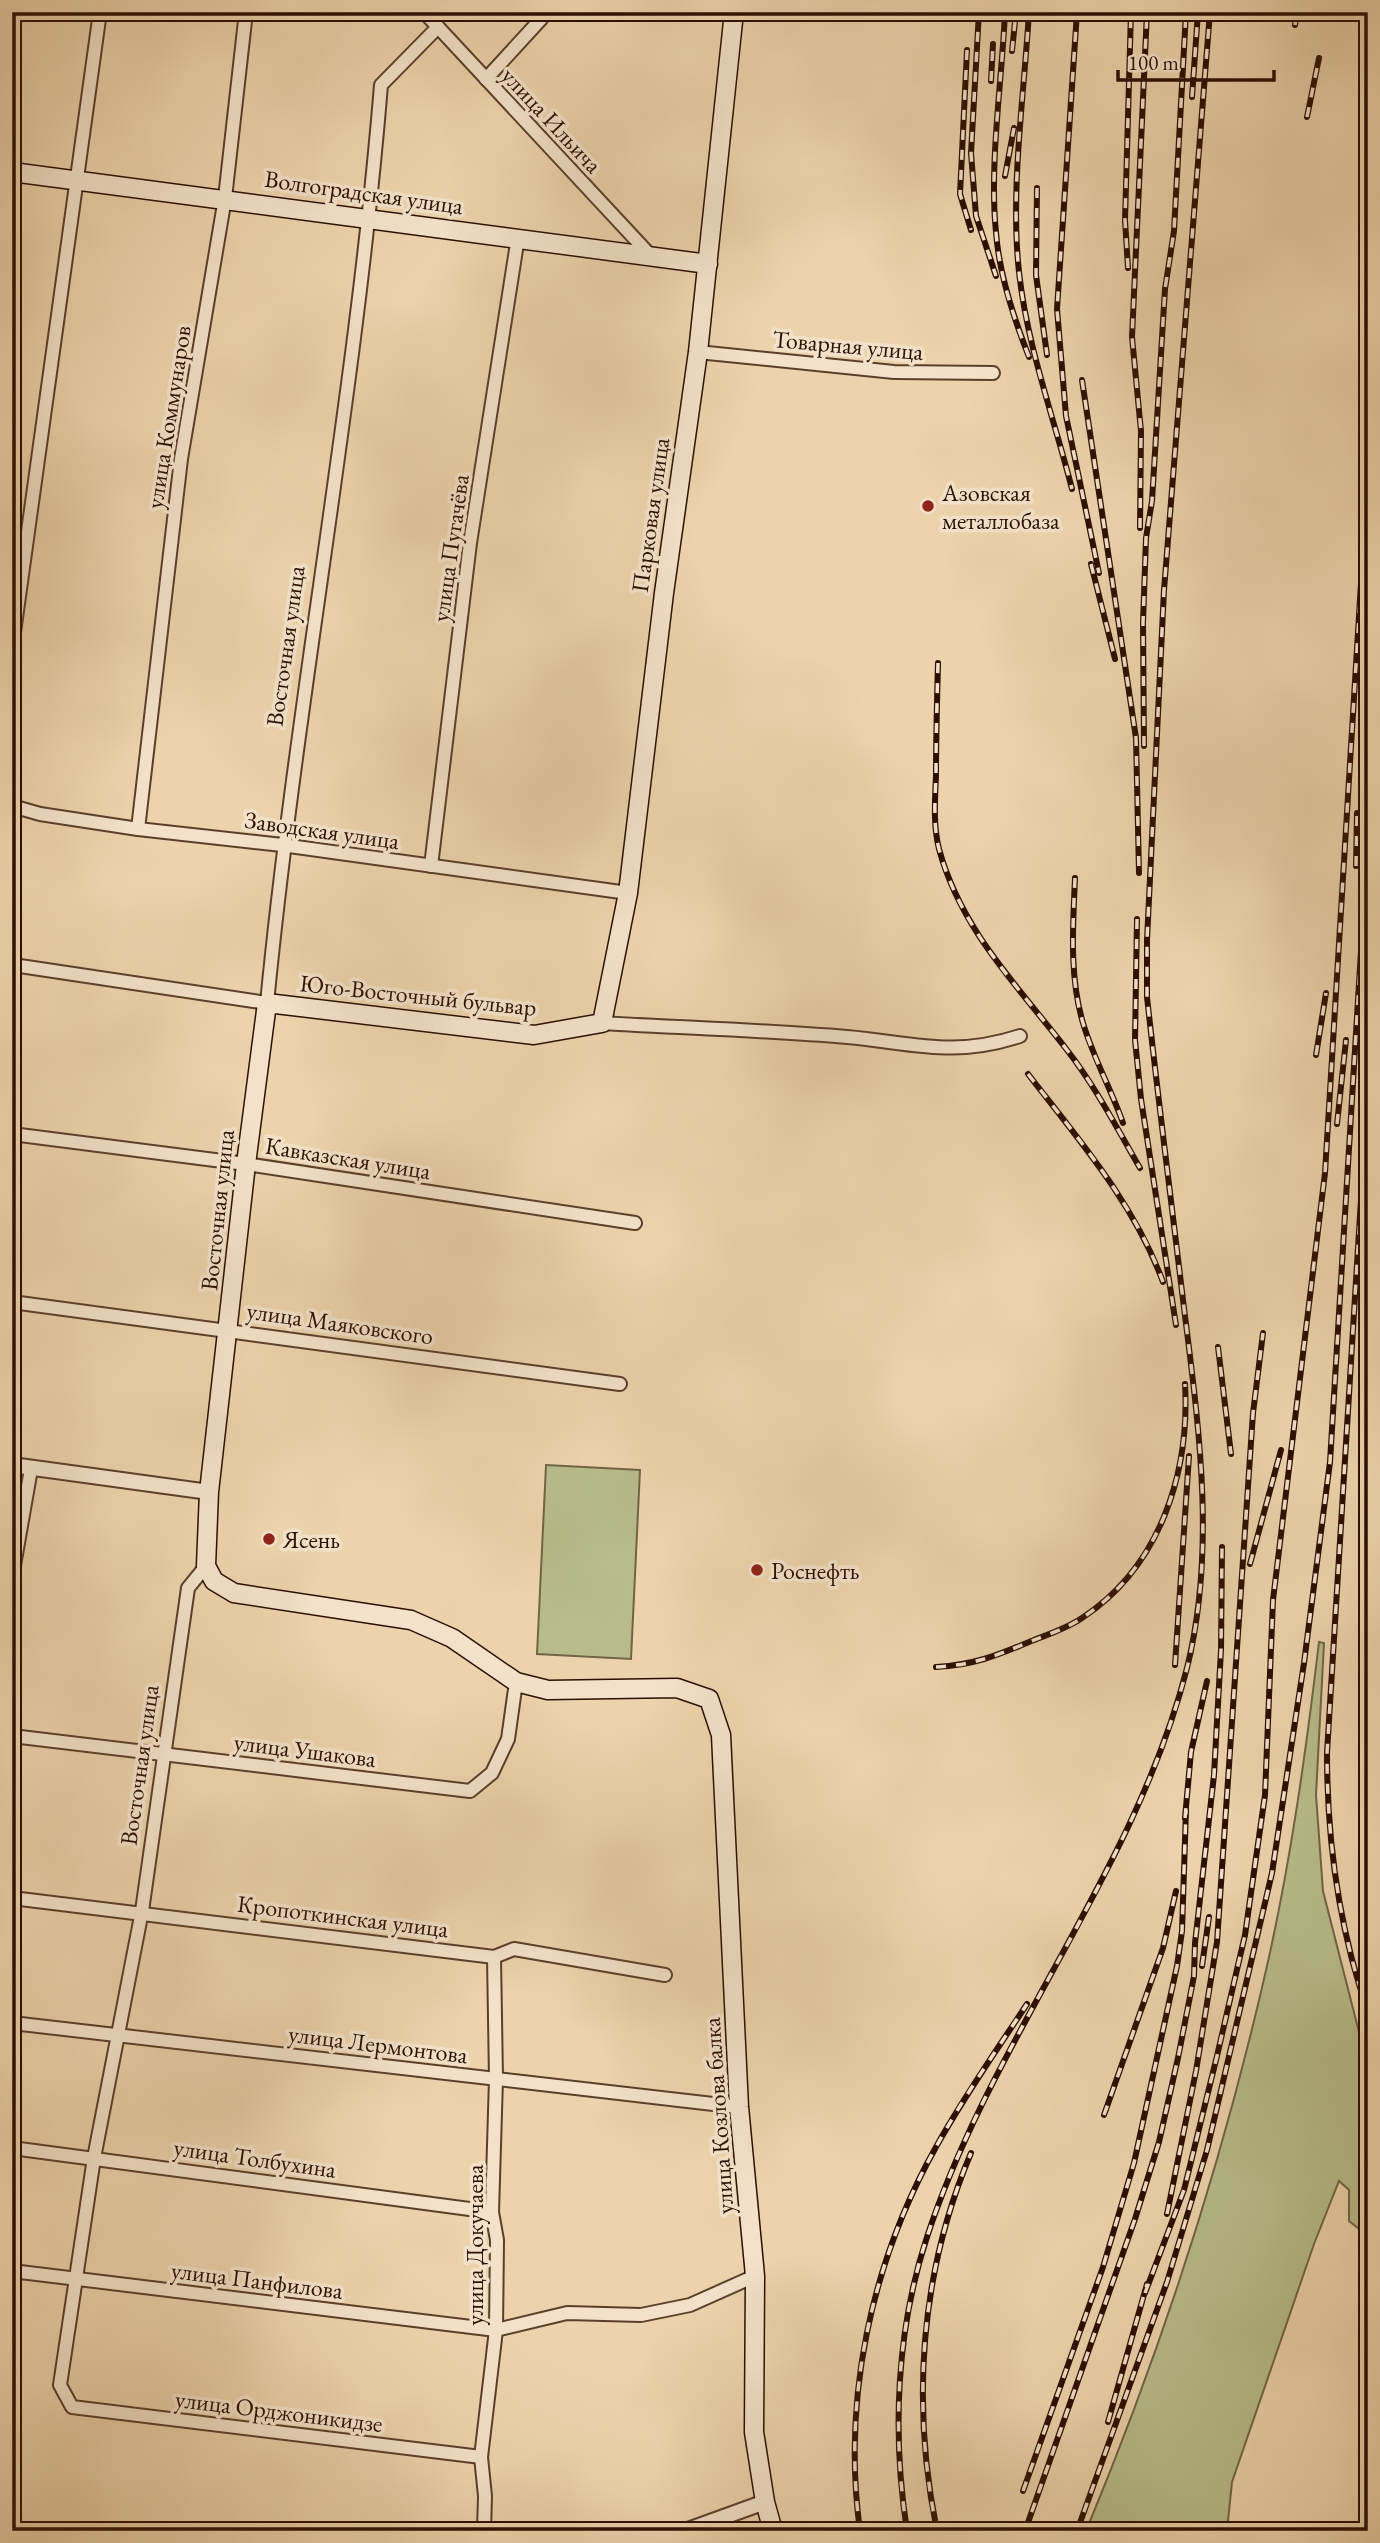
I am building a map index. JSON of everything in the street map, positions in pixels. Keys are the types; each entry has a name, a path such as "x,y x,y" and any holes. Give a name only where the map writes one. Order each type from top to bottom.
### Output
{"main road":[{"name":"Парковая улица","path":"602,1023 628,893 664,593 698,352 734,12"},
{"name":"Волгоградская улица","path":"12,172 225,198 708,264"},
{"name":"Юго-Восточный бульвар","path":"267,1003 534,1035 602,1023"},
{"name":"Восточная улица","path":"206,1566 209,1492 267,1003"},
{"path":"206,1566 214,1581 234,1593 411,1620 452,1638 516,1682"},
{"name":"улица Козлова балка","path":"516,1682 548,1690 677,1688 709,1699 721,1734 739,2107 755,2276 752,2405 765,2502 773,2531"}],"street":[{"path":"12,647 100,12"},
{"name":"улица Коммунаров","path":"138,828 181,459 225,198 246,12"},
{"name":"улица Ильича","path":"424,12 650,255"},
{"path":"486,79 541,19 542,12"},
{"name":"Восточная улица","path":"267,1003 282,845 370,218 381,85 438,27"},
{"name":"улица Пугачёва","path":"431,866 470,543 518,237"},
{"name":"Товарная улица","path":"698,352 894,372 993,373"},
{"name":"Заводская улица","path":"12,806 40,814 138,828 628,893"},
{"name":"Юго-Восточный бульвар","path":"20,966 267,1003"},
{"name":"Юго-Восточный бульвар","path":"602,1023 848,1037 937,1050 990,1046 1020,1036"},
{"name":"Кавказская улица","path":"12,1134 246,1164 635,1223"},
{"name":"улица Маяковского","path":"12,1302 229,1329 620,1384"},
{"path":"12,1465 209,1492"},
{"path":"12,1577 31,1469"},
{"name":"Восточная улица","path":"72,2407 60,2385 78,2280 94,2158 120,2036 142,1911 188,1588 206,1566"},
{"name":"улица Ушакова","path":"12,1736 470,1791 492,1773 508,1739 516,1682"},
{"name":"Кропоткинская улица","path":"12,1898 142,1911 494,1957 514,1950 665,1975"},
{"name":"улица Докучаева","path":"484,2531 485,2496 481,2457 496,2330 497,2240 492,2212 496,2079 494,1957"},
{"name":"улица Лермонтова","path":"12,2022 739,2107"},
{"name":"улица Толбухина","path":"12,2148 492,2212"},
{"name":"улица Панфилова","path":"12,2271 496,2330 567,2314 641,2315 677,2307 755,2276"},
{"name":"улица Орджоникидзе","path":"72,2407 481,2457"},
{"path":"685,2531 765,2502"}],"green space":[{"path":"546,1465 640,1470 631,1659 537,1654"},
{"path":"1319,1642 1324,1643 1316,1795 1323,1891 1360,2036 1368,2055 1368,2236 1349,2221 1349,2190 1339,2181 1314,2244 1232,2482 1227,2531 1086,2531 1165,2323 1210,2182 1250,2038 1291,1846"}],"railway":[{"path":"979,12 971,153 976,216 996,276"},
{"path":"1005,12 995,151 994,206 1000,264 1029,357"},
{"path":"1012,51 1016,12"},
{"path":"1029,12 1017,176 1019,272 1028,327 1072,489"},
{"path":"1077,12 1057,309 1066,416 1099,573"},
{"path":"1128,268 1125,220 1131,12"},
{"path":"1140,528 1141,431 1132,337 1147,12"},
{"path":"1144,746 1143,623 1146,538 1152,501 1165,289 1174,231 1186,12"},
{"path":"1192,97 1198,12"},
{"path":"907,2531 899,2457 900,2383 909,2309 927,2237 955,2164 988,2093 1134,1815 1164,1743 1187,1668 1196,1622 1203,1530 1199,1438 1147,997 1147,940 1164,590 1210,12"},
{"path":"1295,25 1297,12"},
{"path":"991,81 993,44"},
{"path":"967,50 960,194 971,230"},
{"path":"1307,117 1319,58"},
{"path":"1005,176 1014,128"},
{"path":"1037,188 1036,275 1047,355"},
{"path":"1082,380 1136,738 1139,873"},
{"path":"1145,2293 1184,2190 1217,2056 1245,1935 1265,1795 1273,1600 1325,1173 1368,468"},
{"path":"1091,564 1115,659"},
{"path":"938,663 935,822 939,849 949,878 976,931 1077,1064 1140,1168"},
{"path":"1356,866 1357,813"},
{"path":"1077,2531 1167,2282 1207,2150 1272,1873 1304,1663 1330,1462 1368,835"},
{"path":"1075,878 1073,950 1079,1005 1092,1048 1123,1123"},
{"path":"1137,919 1135,1040 1141,1099 1176,1325"},
{"path":"1316,1055 1326,993"},
{"path":"1337,1124 1346,1040"},
{"path":"1028,1074 1121,1199 1137,1225 1163,1282"},
{"path":"1368,1085 1327,1753 1332,1851 1342,1917 1368,2012"},
{"path":"1167,2214 1196,2071 1217,1942 1253,1413 1263,1333"},
{"path":"1218,1347 1231,1454"},
{"path":"936,1667 984,1659 1069,1625 1109,1597 1132,1572 1165,1515 1175,1484 1182,1451 1185,1384"},
{"path":"1250,1564 1281,1450"},
{"path":"1175,1665 1189,1456"},
{"path":"1025,2531 1135,2219 1159,2142 1178,2058 1194,1976 1195,1943 1214,1775 1221,1650 1222,1547"},
{"path":"1185,1818 1191,1752 1207,1681"},
{"path":"1023,2491 1103,2267 1134,2163 1177,1966 1182,1931 1186,1810"},
{"path":"1104,2115 1163,1948 1176,1891"},
{"path":"1202,1966 1209,1917"},
{"path":"860,2531 855,2481 859,2382 867,2333 894,2237 913,2191 936,2147 1027,2004"},
{"path":"937,2531 924,2435 925,2339 941,2245 954,2198 971,2153"},
{"path":"1108,2422 1147,2284"}],"place":[{"name":"Азовская металлобаза","path":"928,506"},
{"name":"Ясень","path":"269,1539"},
{"name":"Роснефть","path":"757,1570"}]}
